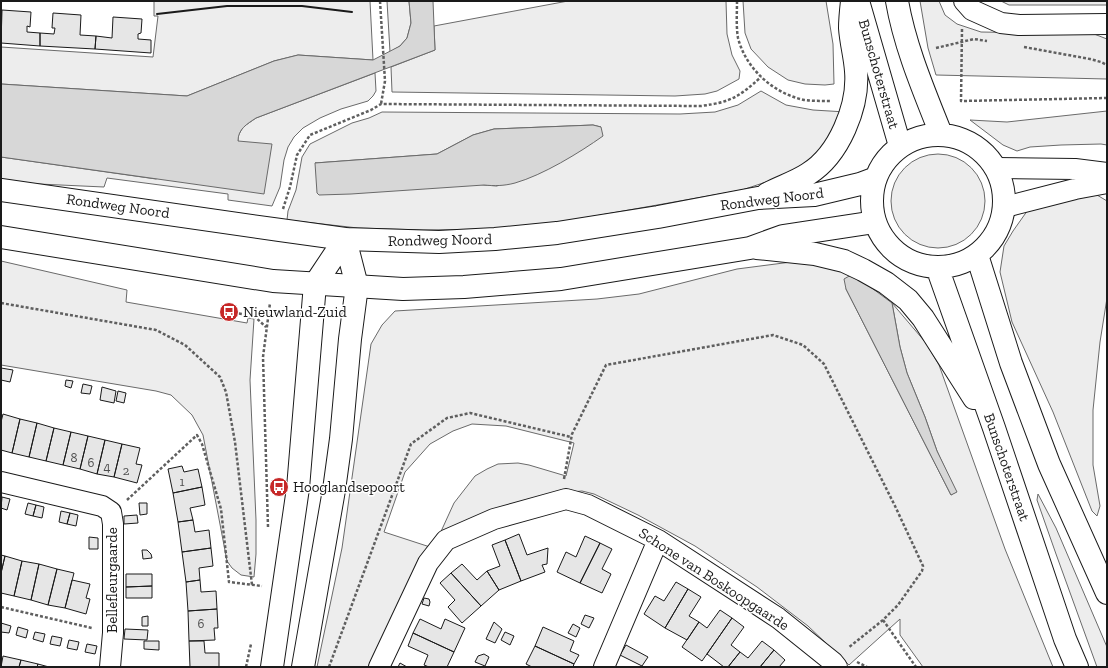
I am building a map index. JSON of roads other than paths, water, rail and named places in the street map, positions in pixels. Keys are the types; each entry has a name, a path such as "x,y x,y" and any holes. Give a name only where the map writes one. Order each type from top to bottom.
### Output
{"main road":[{"path":"758,198 809,174 822,163 838,143 847,127 856,90 857,72 850,28 852,1"},
{"name":"Bunschoterstraat","path":"858,1 900,146"},
{"path":"897,1 906,38 917,72 941,134"},
{"path":"941,134 954,136 974,145 986,155 996,168 1003,185 1005,196 999,228 985,248 977,255 955,265 937,267 916,263 900,255 885,240 875,222 872,200 876,178 886,160 900,146 917,138 941,134"},
{"name":"Rondweg Noord","path":"1,190 345,239 439,242 503,239 558,233 658,217 758,198 814,195 860,184 876,178"},
{"path":"1,237 273,281 403,289 464,287 561,279 750,248 783,236 875,222"},
{"path":"272,667 298,488 315,284 345,239"},
{"path":"303,667 340,446 350,339 357,286 345,239"},
{"path":"750,248 815,254 844,262 886,282 908,300 923,318 994,428"},
{"path":"977,255 1012,364 1049,464 1107,593"},
{"name":"Bunschoterstraat","path":"937,267 994,428 1065,639 1077,667"}],"street":[{"path":"964,1 972,10 1001,23 1019,25 1107,24"},
{"path":"996,168 1075,169 1107,173"},
{"path":"1004,207 1075,189 1107,183"},
{"name":"Bellefleurgaarde","path":"1,482 102,506 111,512 113,524 113,633 110,667"},
{"name":"Schone van Boskoopgaarde","path":"379,667 428,564 446,540 494,519 566,499 588,505 658,540 778,618 833,662 837,667"},
{"path":"604,667 658,540"}],"place":[{"name":"Nieuwland-Zuid","path":"229,312"},
{"name":"Hooglandsepoort","path":"279,487"}]}
